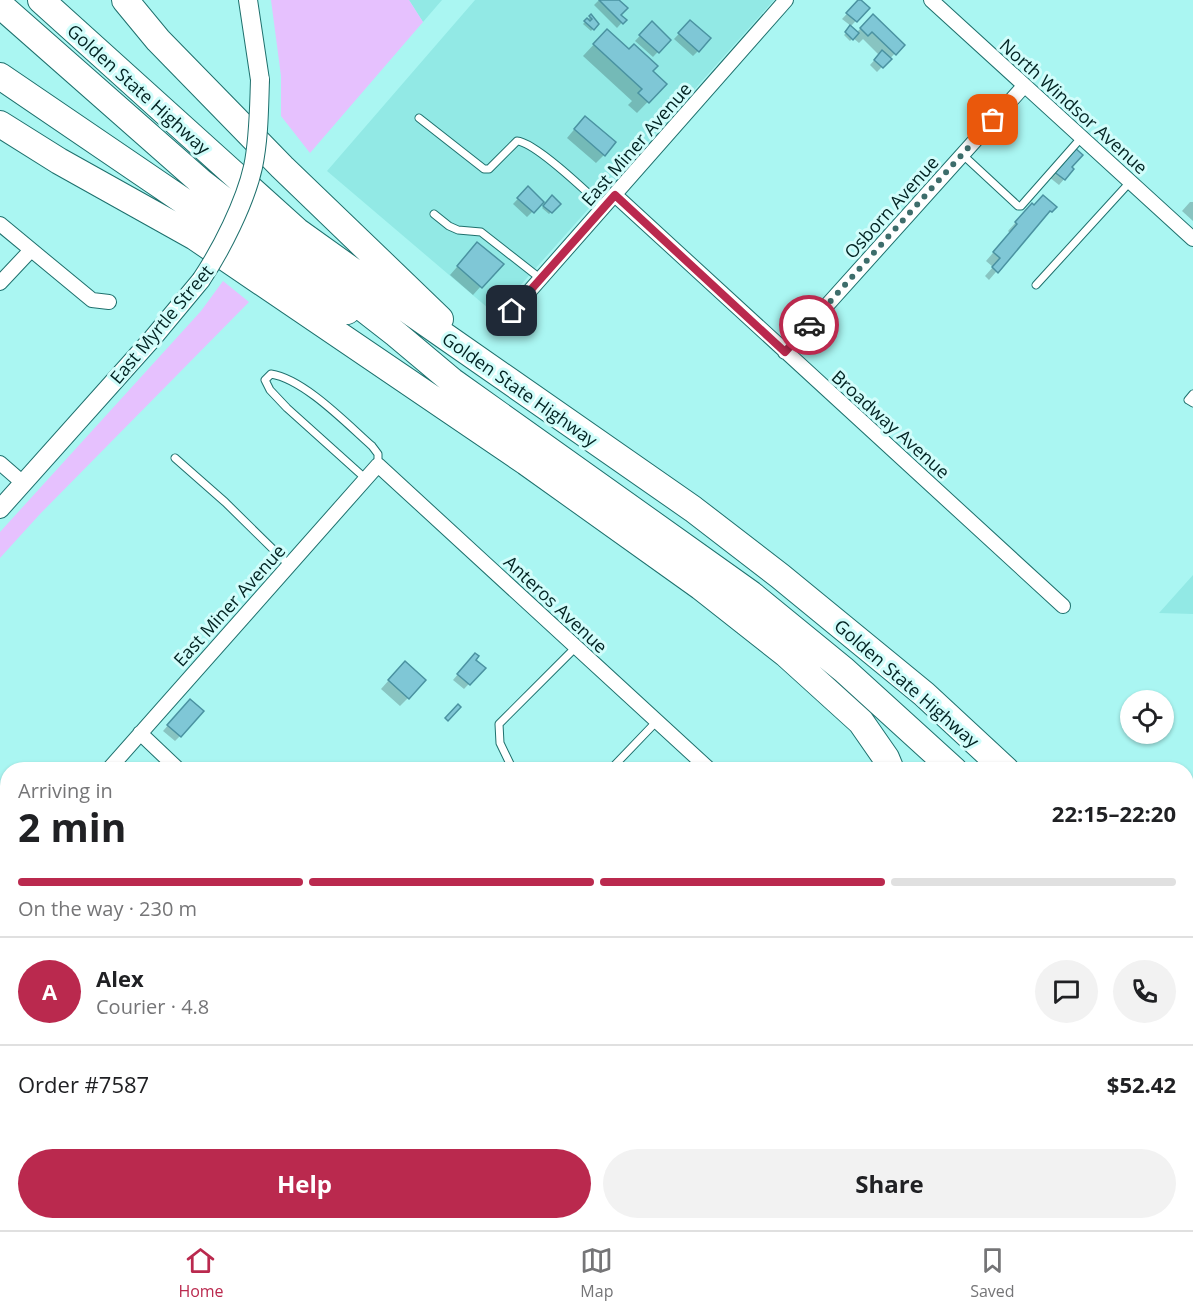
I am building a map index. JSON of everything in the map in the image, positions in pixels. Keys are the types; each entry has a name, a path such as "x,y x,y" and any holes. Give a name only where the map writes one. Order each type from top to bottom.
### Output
{"highway":[{"name":"Golden State Highway","path":"41,0 297,231 693,509 780,576 924,694 997,762"},
{"path":"125,0 158,40 282,167 416,295 484,364"},
{"name":"Golden State Highway","path":"0,4 201,182 396,334 452,381 751,594 844,670 945,762"},
{"path":"0,76 323,300 396,334"},
{"path":"0,124 59,161 195,237 526,462 700,587 786,654 861,722 887,762"}],"street":[{"name":"East Myrtle Street","path":"0,509 152,339 215,260 253,167 258,131 260,80 248,0"},
{"name":"East Miner Avenue","path":"512,311 786,0"},
{"name":"North Windsor Avenue","path":"931,0 1193,238"},
{"name":"Osborn Avenue","path":"785,352 1024,86"},
{"name":"Broadway Avenue","path":"615,195 1063,606"},
{"path":"0,224 92,300 109,302"},
{"path":"0,283 30,250"},
{"path":"0,463 23,483"},
{"name":"East Miner Avenue","path":"115,762 378,465"},
{"name":"Anteros Avenue","path":"378,465 701,762"},
{"path":"140,733 171,762"}],"lane":[{"path":"419,117 484,169 489,169 517,141 523,141 604,208"},
{"path":"963,155 1018,206 1021,206 1081,138"},
{"path":"1036,285 1130,183"},
{"path":"434,214 458,230 481,232 541,279"},
{"path":"366,479 287,408 270,390 265,380 271,374 281,376 313,395 372,446 378,454 378,465"},
{"path":"1193,394 1188,400 1193,403"},
{"path":"175,458 225,502 289,565"},
{"path":"509,762 500,742 499,724 576,647"},
{"path":"618,762 657,721"}],"shaded area":[{"path":"271,0 409,0 423,22 310,153 281,116 281,76"},
{"path":"409,0 442,0 423,22"},
{"path":"475,0 774,0 495,314 327,171"},
{"path":"223,281 249,302 40,514 0,558 0,532 201,311"},
{"path":"1193,575 1193,614 1159,613"}],"building":[{"path":"599,0 619,0 628,8 621,15 627,20 623,24"},
{"path":"858,0 870,8 857,22 846,13"},
{"path":"591,14 599,24 594,30 584,21 587,18 590,21 592,19 589,16"},
{"path":"873,14 905,45 896,55 872,32 868,36 860,28"},
{"path":"690,20 711,38 699,52 678,33"},
{"path":"652,21 671,40 659,53 639,35"},
{"path":"850,25 859,33 853,40 845,32"},
{"path":"607,29 629,49 634,44 658,66 653,71 667,84 649,103 638,93 642,89 593,44"},
{"path":"882,50 892,59 883,68 874,60"},
{"path":"585,116 616,142 605,156 574,129"},
{"path":"1074,147 1083,155 1072,167 1074,169 1065,180 1053,171"},
{"path":"528,186 544,202 534,213 517,198"},
{"path":"552,195 561,204 552,213 543,206"},
{"path":"1043,195 1057,207 1052,212 1050,211 998,273 992,267 1000,258 993,252 1017,224 1015,222 1032,203 1034,205"},
{"path":"477,242 504,264 482,288 457,266"},
{"path":"475,653 479,656 476,660 486,668 470,685 457,674"},
{"path":"405,661 426,680 409,699 388,680"},
{"path":"190,699 204,711 181,737 167,725"},
{"path":"458,704 461,707 448,721 445,718"}],"way so far":[{"path":"809,325 993,120"}],"route":[{"path":"512,311 615,195 785,352 809,325"}]}
